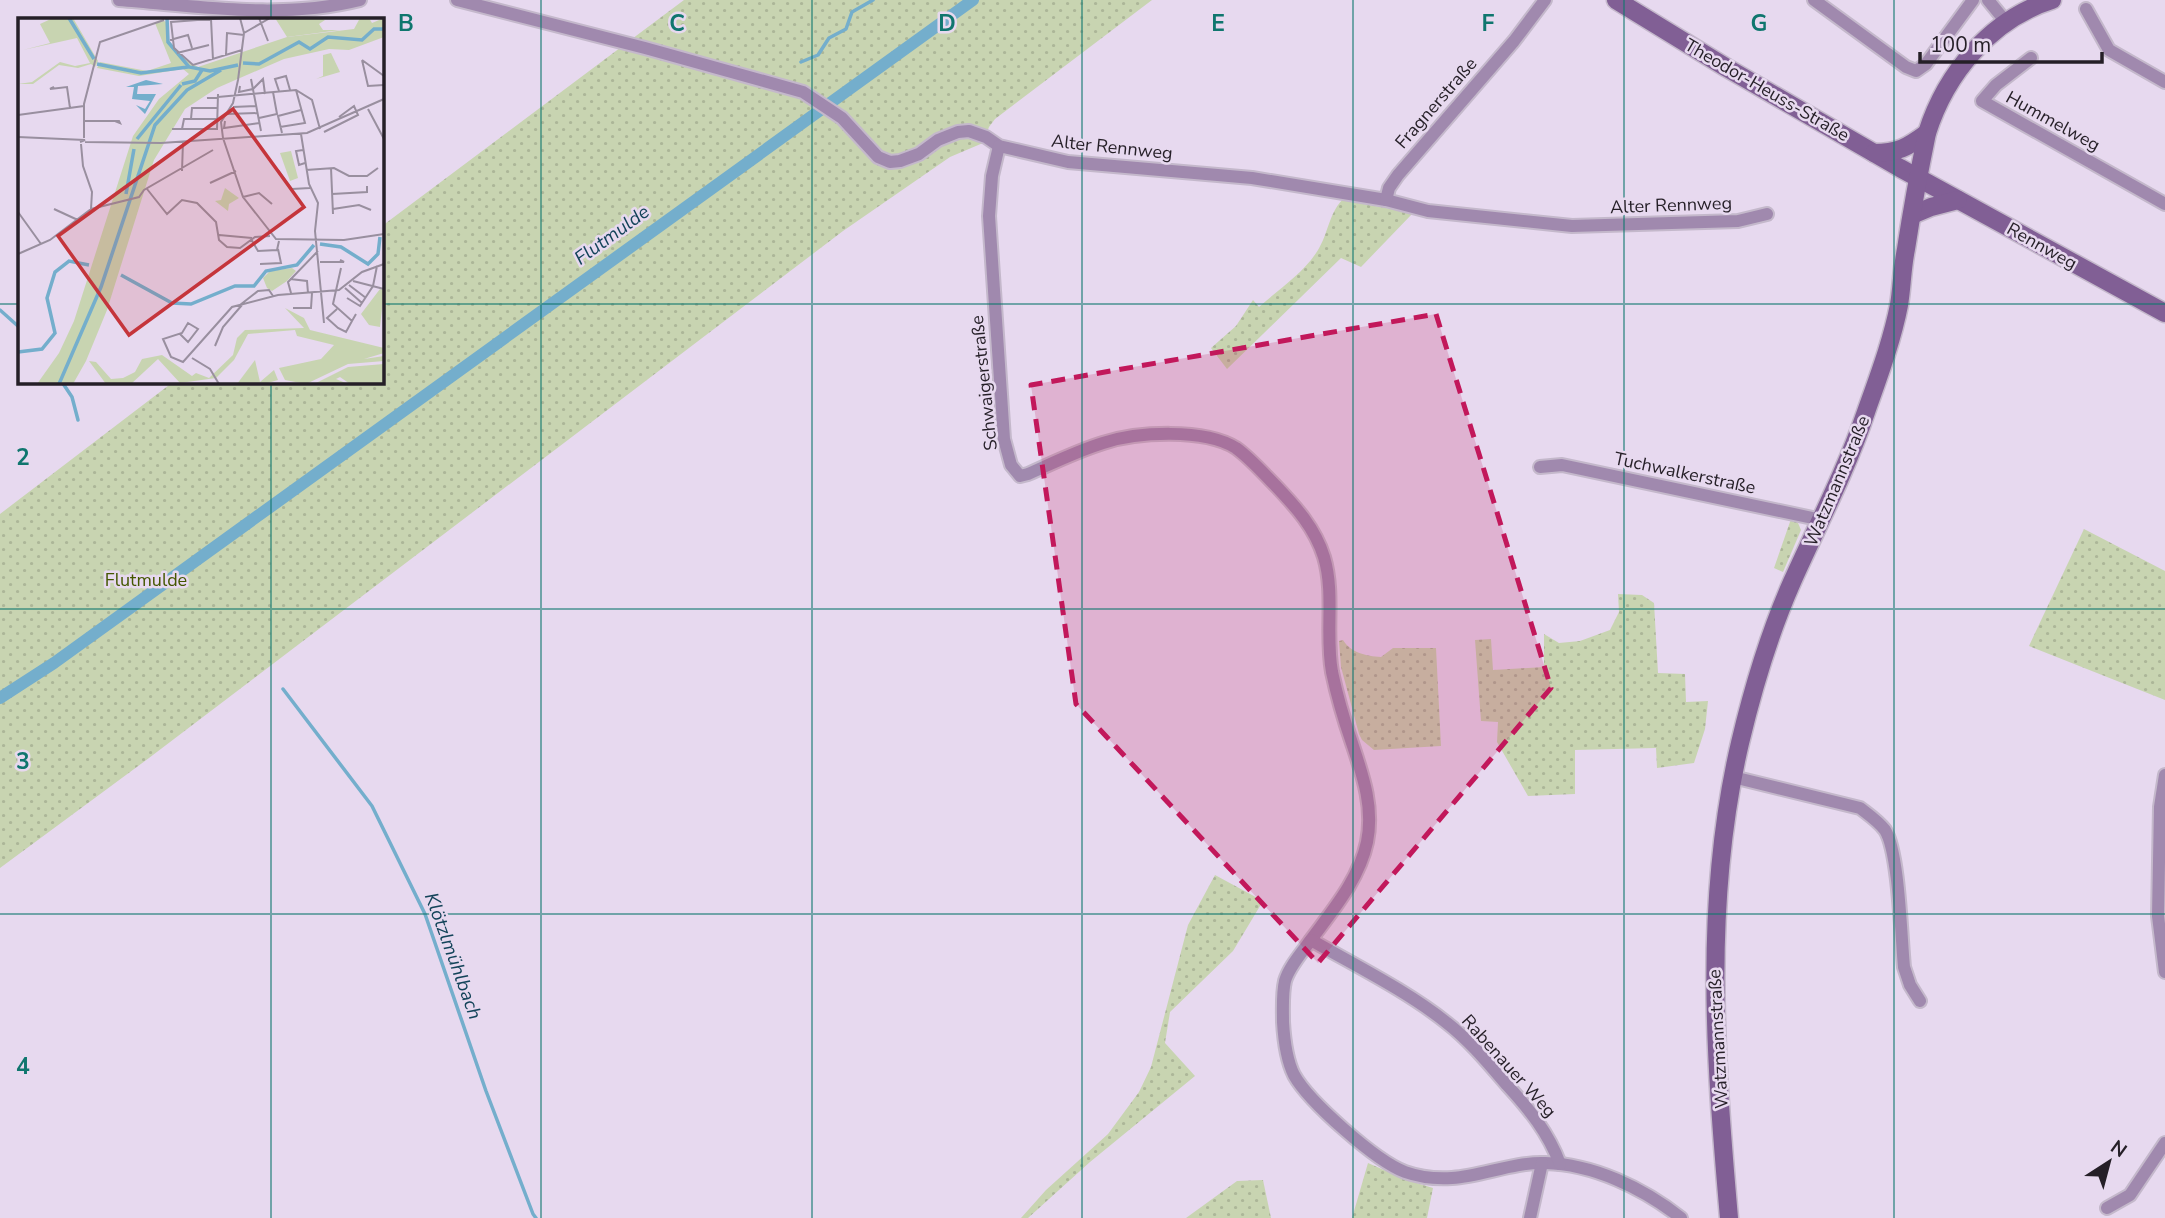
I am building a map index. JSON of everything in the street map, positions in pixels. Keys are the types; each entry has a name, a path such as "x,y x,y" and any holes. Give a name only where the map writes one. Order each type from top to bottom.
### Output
{"street":[{"path":"119,0 266,6 338,6 360,0"},
{"name":"Alter Rennweg","path":"457,0 803,92 842,118 878,157 890,162 919,154 938,139 969,131 999,146 1068,162 1252,178 1386,200 1429,211 1572,226 1738,221 1767,214"},
{"name":"Fragnerstraße","path":"1386,200 1389,188 1398,175 1514,41 1545,0"},
{"name":"Theodor-Heuss-Straße","path":"1616,0 1727,68 1920,179"},
{"path":"1814,0 1906,67 1916,71 1926,64 1973,0"},
{"path":"1988,0 2006,22"},
{"name":"Watzmannstraße","path":"1729,1218 1714,970 1720,871 1733,777 1749,705 1770,637 1865,415 1887,348 1899,305 1905,250 1927,133 1933,116 1943,94 1978,47 2006,22 2024,11 2052,0"},
{"path":"2086,9 2109,50 2165,82"},
{"name":"Hummelweg","path":"2031,58 1996,85 1982,102 2165,204"},
{"path":"1874,153 1904,148 1927,133"},
{"name":"Schwaigerstraße","path":"999,146 992,176 989,216 1004,439 1011,465 1020,476 1106,442 1128,438 1187,435 1216,439 1245,456 1298,510 1315,534 1324,556 1328,578 1331,667 1366,786 1369,819 1367,841 1352,880 1296,960 1285,981 1284,1041 1297,1079 1335,1120 1381,1159 1407,1173 1436,1179 1454,1178 1526,1163 1560,1164 1633,1187 1681,1218"},
{"name":"Rennweg","path":"1920,179 2165,313"},
{"path":"1912,215 1958,200"},
{"name":"Tuchwalkerstraße","path":"1540,467 1562,465 1822,520"},
{"path":"2165,775 2160,807 2162,853 2158,916 2165,972"},
{"path":"1733,777 1860,808 1886,832 1893,850 1904,967 1910,985 1920,1001"},
{"name":"Rabenauer Weg","path":"1311,940 1417,1002 1464,1037 1536,1119 1554,1148 1560,1164"},
{"path":"2107,1208 2130,1195 2165,1143"},
{"path":"1530,1218 1542,1163"}],"highlighted area":[{"path":"1436,314 1551,688 1318,963 1076,704 1031,385"}],"green space":[{"name":"Flutmulde","path":"684,0 1152,0 995,119 983,143 950,157 843,231 0,868 0,514 172,383 383,383 383,225"},
{"path":"1342,200 1413,213 1361,267 1341,258 1227,369 1211,348 1236,326 1253,300 1259,307 1306,266 1318,250 1334,211"},
{"path":"1791,519 1798,523 1801,530 1783,572 1774,568"},
{"path":"2084,529 2165,571 2165,700 2029,646"},
{"path":"1618,594 1642,595 1654,603 1658,673 1685,674 1686,702 1708,701 1705,729 1694,763 1657,768 1656,748 1575,750 1575,794 1528,796 1497,742 1498,722 1481,721 1475,640 1491,639 1493,670 1544,667 1544,634 1559,643 1580,641 1610,630 1619,612"},
{"path":"1343,640 1359,653 1381,657 1393,648 1436,648 1441,746 1374,750 1362,740 1341,667 1339,641"},
{"path":"1215,875 1263,901 1233,951 1170,1012 1165,1043 1195,1076 1090,1162 1028,1218 1021,1218 1046,1190 1108,1134 1139,1092 1151,1067 1188,925"},
{"path":"1368,1163 1433,1188 1427,1218 1352,1218"},
{"path":"1263,1180 1271,1218 1186,1218 1237,1181"}],"waterway":[{"path":"801,62 818,55 829,38 846,29 852,12 873,0"},
{"name":"Flutmulde","path":"0,698 54,663 973,0"},
{"name":"Klötzlmühlbach","path":"0,310 18,326"},
{"name":"Klötzlmühlbach","path":"63,383 72,397 78,420"},
{"name":"Klötzlmühlbach","path":"283,689 372,806 425,914 486,1091 536,1218"}]}
